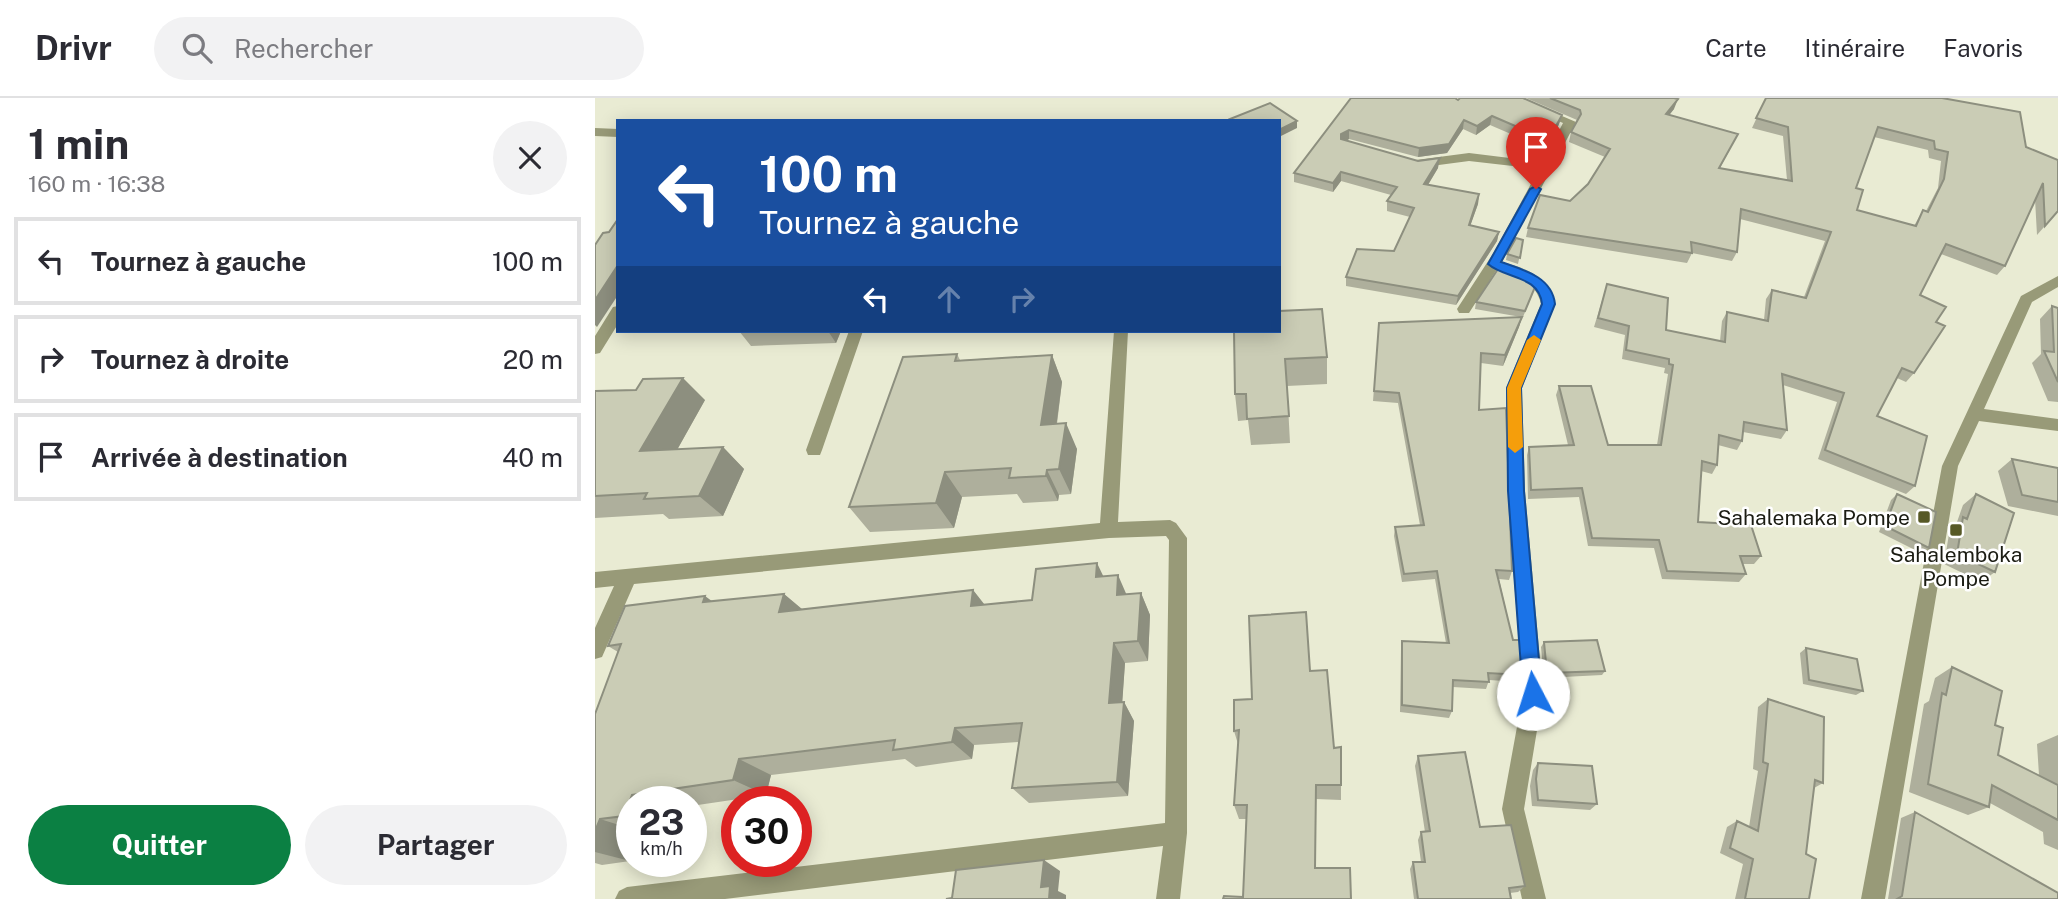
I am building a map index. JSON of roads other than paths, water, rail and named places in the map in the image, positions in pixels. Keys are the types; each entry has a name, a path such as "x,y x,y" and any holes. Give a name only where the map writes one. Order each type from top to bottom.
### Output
{"street":[{"path":"1464,309 1494,264 1570,122 1510,98"},
{"path":"595,132 616,133"},
{"path":"1408,162 1425,164 1469,157 1548,166"},
{"path":"1494,264 1531,278 1547,295 1548,304 1514,388 1516,491 1533,694 1513,809 1534,899"},
{"path":"1873,899 1950,466 2026,299 2057,279"},
{"path":"595,349 616,314"},
{"path":"814,450 855,333"},
{"path":"1109,530 1121,333"},
{"path":"1974,414 2058,425"},
{"path":"595,580 1109,530 1170,528 1178,538 1177,833 1168,899"},
{"path":"595,650 628,577"},
{"path":"627,899 1177,833"}],"place":[{"name":"Sahalemaka Pompe","path":"1924,517"},
{"name":"Sahalemboka Pompe","path":"1956,530"}]}
